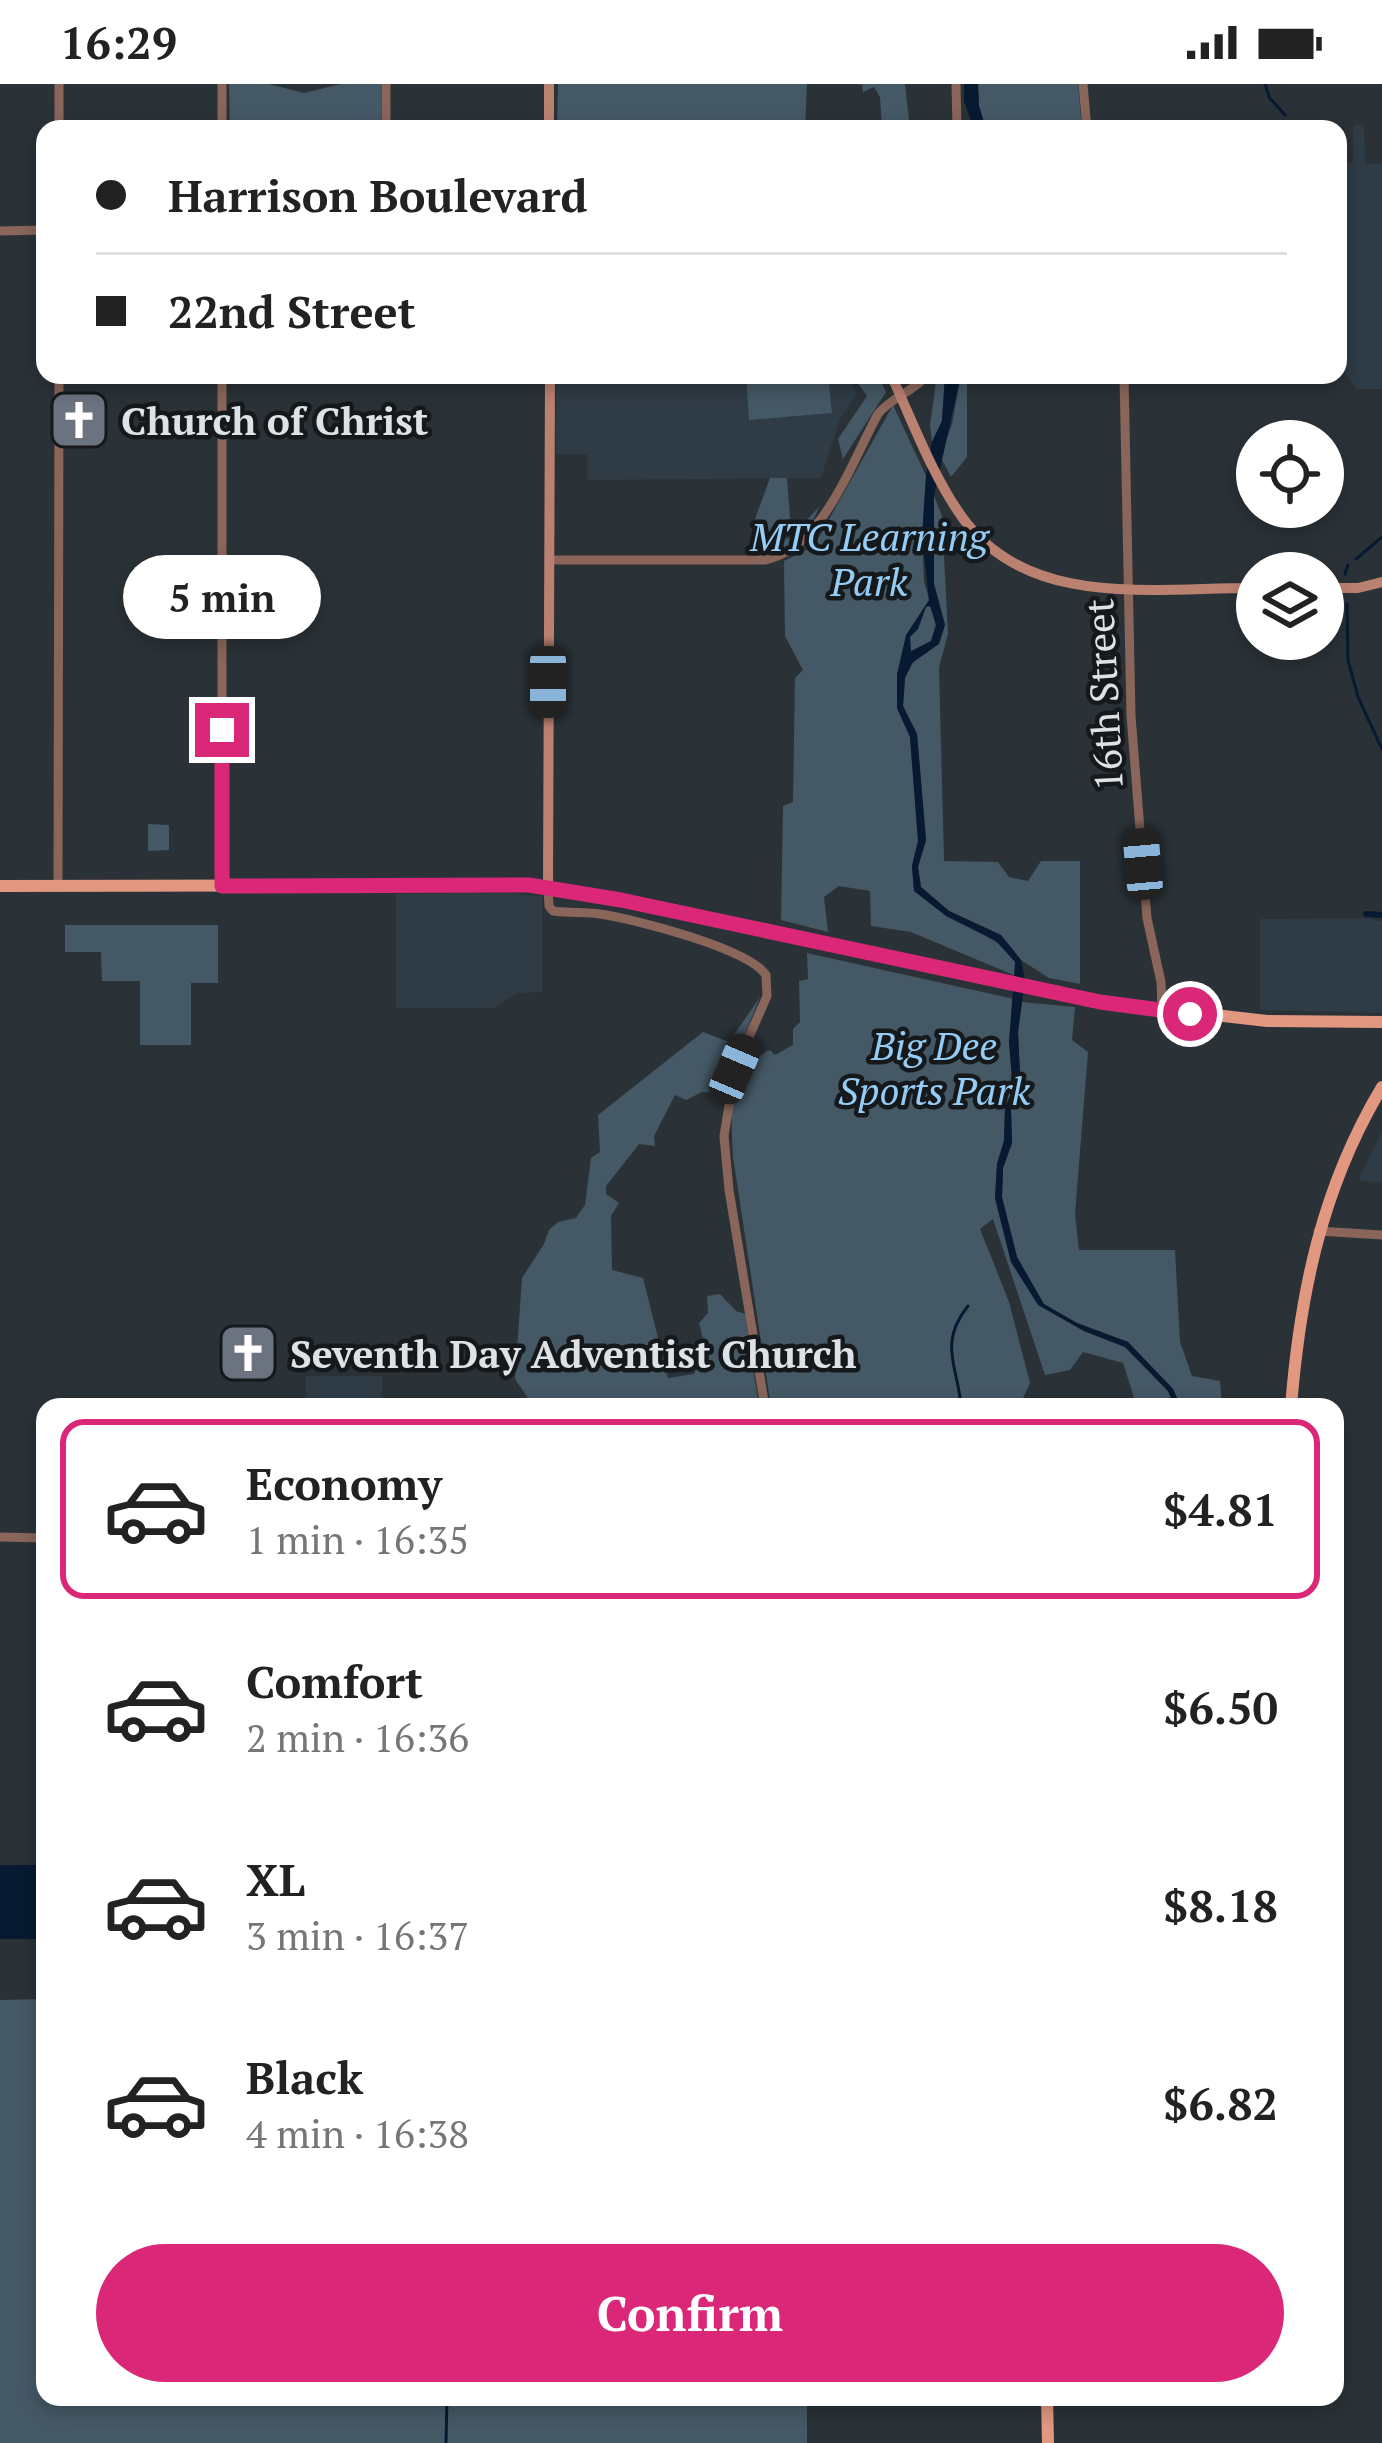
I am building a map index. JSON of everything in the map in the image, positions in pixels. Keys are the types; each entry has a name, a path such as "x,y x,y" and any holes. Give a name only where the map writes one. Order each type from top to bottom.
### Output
{"main road":[{"path":"549,84 549,120"},
{"path":"548,888 550,384"},
{"path":"895,384 969,526 1016,566 1061,583 1236,588"},
{"path":"1344,588 1382,582"},
{"path":"0,886 548,888 1162,1010 1267,1021 1379,1023"},
{"path":"1293,1398 1298,1331 1318,1231 1346,1157 1382,1087"},
{"path":"1048,2406 1048,2443"}],"street":[{"path":"59,84 59,120"},
{"path":"222,84 222,120"},
{"path":"386,84 386,120"},
{"path":"956,84 957,120"},
{"path":"1083,84 1086,120"},
{"path":"0,231 36,230"},
{"path":"58,384 58,887"},
{"path":"222,384 222,886"},
{"path":"549,560 765,560 792,552 817,527 878,414 915,384"},
{"name":"16th Street","path":"1124,384 1133,748 1147,918 1162,982 1162,1010"},
{"path":"548,888 550,909 649,924 748,959 766,975 768,993 735,1069 724,1136 764,1398"},
{"path":"1318,1231 1382,1235"},
{"path":"0,1537 36,1538"}],"shaded area":[{"path":"1353,125 1364,125 1365,164 1382,164 1382,389 1356,389 1347,376 1347,163 1353,163"},
{"path":"556,384 853,384 857,395 840,419 821,478 587,480 587,454 556,454"},
{"path":"396,894 542,896 542,992 518,993 494,1008 396,1008"},
{"path":"1260,919 1382,921 1382,1013 1260,1010"},
{"path":"1382,1131 1382,1182 1361,1181 1359,1179"},
{"path":"306,1376 382,1376 382,1398 306,1398"}],"green space":[{"path":"229,84 269,84 304,93 341,84 381,84 381,120 230,120"},
{"path":"558,84 807,84 805,120 557,120"},
{"path":"857,84 905,84 909,120 881,120 880,97 874,87 863,92"},
{"path":"978,84 1078,84 1081,120 983,120"},
{"path":"747,384 829,384 832,413 749,420"},
{"path":"858,384 882,384 886,392 843,459 838,439 867,396"},
{"path":"936,384 944,384 942,421 932,442"},
{"path":"959,384 967,384 967,457 951,477 940,456"},
{"name":"MTC Learning Park","path":"893,405 926,476 924,581 936,626 931,641 903,656 897,708 910,737 918,841 912,866 914,890 1007,949 1016,976 911,932 871,926 870,891 839,886 824,897 828,932 781,920 783,806 793,802 795,678 803,670 785,636 784,561 814,546"},
{"path":"770,478 787,478 790,518 783,539 790,538 819,507 800,538 769,553 769,533 755,531 755,519"},
{"path":"934,496 942,516 948,634 939,667 944,861 998,862 1009,877 1028,881 1041,861 1080,861 1080,984 1049,978 1021,960 1001,935 949,911 921,887 918,867 926,840 917,734 903,706 905,678 912,664 945,625 934,584"},
{"path":"148,824 169,825 169,850 148,851"},
{"path":"65,925 218,925 218,983 191,983 191,1045 140,1045 140,981 102,981 101,952 65,952"},
{"name":"Big Dee Sports Park","path":"807,953 1014,999 1009,1042 1013,1090 1005,1107 995,1198 1011,1262 1039,1305 1084,1331 1125,1347 1171,1398 1134,1398 1123,1363 1083,1352 1070,1370 1045,1375 993,1219 980,1229 1009,1302 1030,1383 1023,1398 770,1398 733,1157 732,1110 746,1069 770,1050 775,1055 793,1045 793,1029 800,1022 799,981 808,979"},
{"path":"760,997 733,1064 723,1068 715,1093 702,1092 686,1100 675,1095 654,1136 655,1146 639,1144 606,1186 606,1194 619,1203 611,1216 612,1270 643,1278 668,1378 694,1374 705,1346 699,1323 708,1313 707,1296 720,1294 745,1314 758,1398 528,1398 515,1379 522,1278 549,1230 558,1222 576,1218 585,1205 591,1158 600,1152 598,1115 703,1032 729,1042"},
{"path":"1022,1002 1075,1007 1072,1040 1088,1052 1075,1214 1079,1250 1175,1250 1180,1342 1192,1376 1220,1381 1221,1398 1177,1398 1128,1342 1043,1304 1017,1257 1002,1198 1003,1168 1012,1143 1011,1109 1021,1095 1018,1032"},
{"path":"36,1999 36,2406 807,2406 807,2443 0,2443 0,2000"}],"water":[{"path":"964,84 978,84 983,120 971,120"},
{"path":"944,384 959,384 934,496 934,584 945,625 939,644 912,663 905,678 903,706 917,734 926,840 918,867 921,887 949,911 1001,935 1021,960 1025,979 1018,1032 1021,1095 1011,1109 1012,1143 1003,1168 1002,1197 1017,1257 1044,1304 1077,1323 1128,1342 1177,1398 1171,1398 1125,1347 1038,1305 1011,1262 995,1198 1005,1107 1013,1090 1009,1042 1015,962 996,941 946,916 914,891 912,866 918,841 910,737 897,708 897,674 906,635 929,600 922,537 932,442 942,421","holes":["930,606 936,625 931,641 911,651 910,637"]},
{"path":"0,1865 36,1865 36,1939 0,1939"}],"waterway":[{"path":"1265,84 1269,97 1285,115"},
{"path":"1356,559 1382,537"},
{"path":"1345,574 1348,565"},
{"path":"1347,604 1348,660 1358,697 1382,749"},
{"path":"1366,914 1382,915"},
{"path":"959,1398 952,1345 968,1306"},
{"path":"446,2443 447,2406"}],"place":[{"name":"Church of Christ","path":"79,420"},
{"name":"Seventh Day Adventist Church","path":"248,1353"}],"route":[{"path":"222,730 222,886 529,885 621,900 1100,1002 1190,1014"}]}
